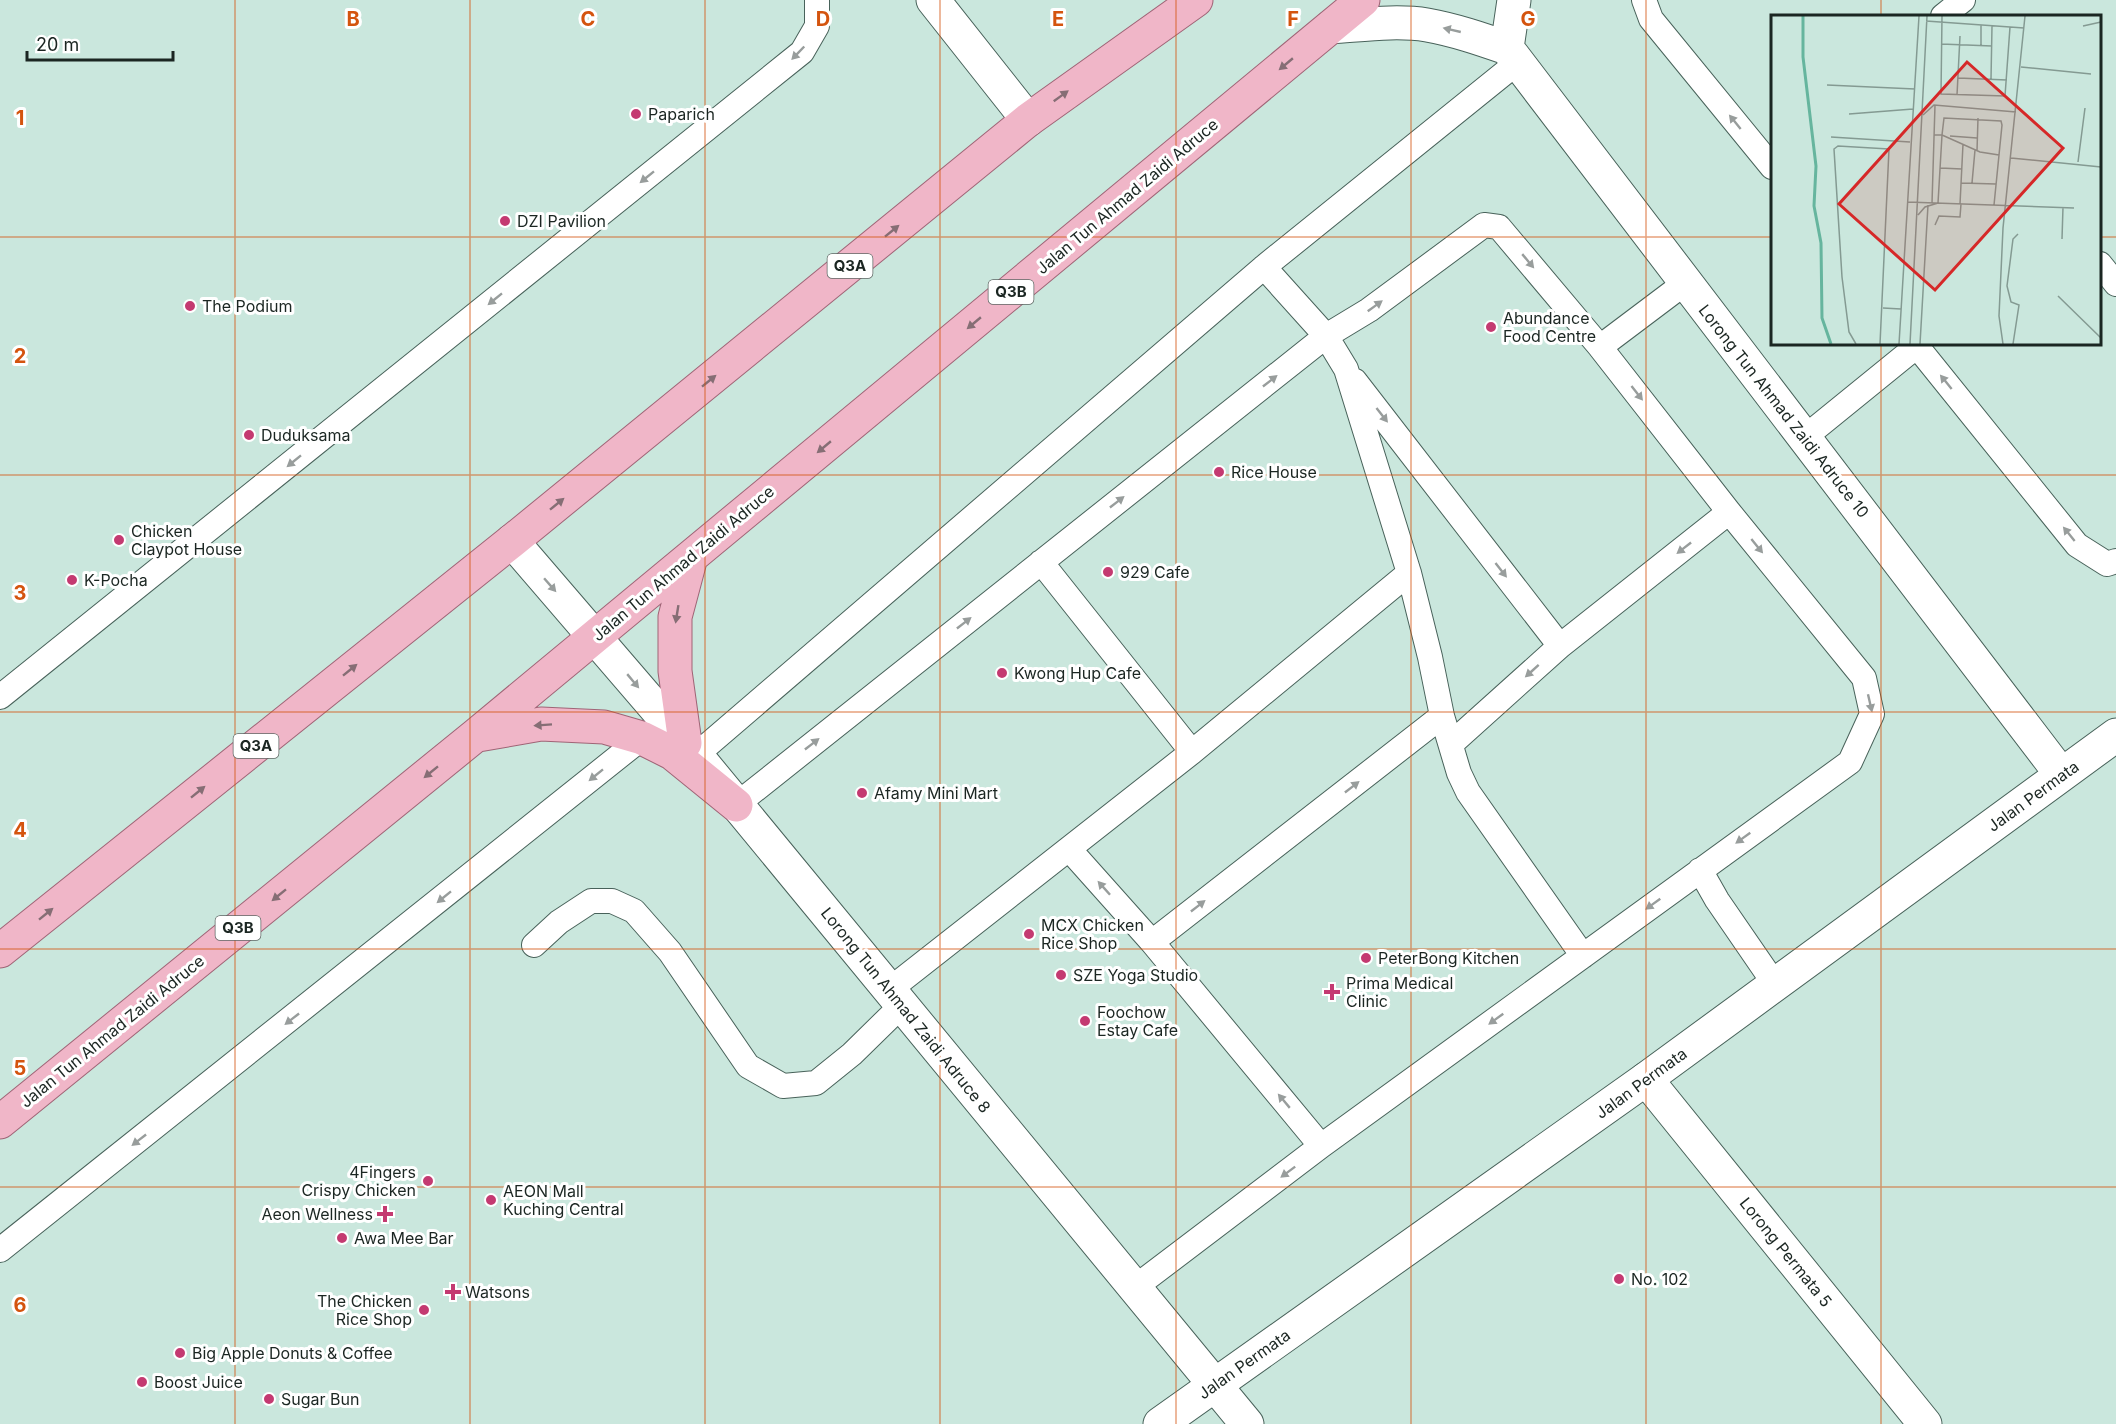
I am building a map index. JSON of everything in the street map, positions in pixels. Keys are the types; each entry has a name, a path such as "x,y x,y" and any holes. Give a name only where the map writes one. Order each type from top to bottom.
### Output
{"main road":[{"name":"Q3A","path":"0,951 512,541 1028,120 1196,0"},
{"name":"Jalan Tun Ahmad Zaidi Adruce","path":"0,1122 476,735 1363,0"},
{"path":"691,557 675,617 675,671 691,749"},
{"path":"476,735 541,724 604,727 642,738 672,753 736,805"}],"street":[{"path":"933,0 1028,120"},
{"path":"1330,27 1393,23 1425,25 1459,32 1512,55 1514,0"},
{"name":"Lorong Tun Ahmad Zaidi Adruce 10","path":"1512,55 2061,774"},
{"name":"Lorong Tun Ahmad Zaidi Adruce 8","path":"512,541 691,749 1247,1424"},
{"name":"Jalan Permata","path":"1160,1424 1647,1079 2116,735"},
{"name":"Lorong Permata 5","path":"1647,1079 1925,1424"}],"lane":[{"path":"0,698 802,52 817,26 823,0"},
{"path":"1644,0 1651,19 1771,162"},
{"path":"1944,15 1963,0"},
{"path":"691,749 1264,267 1512,55"},
{"path":"736,805 1326,336 1369,310 1484,225 1499,227 1600,347 1864,678 1872,714 1850,762 1321,1146 1134,1288"},
{"path":"2101,265 2116,284"},
{"path":"1264,267 1326,336 1346,369 1560,646"},
{"path":"1600,347 1685,283"},
{"path":"1805,437 1916,345 2077,545 2107,564 2116,561"},
{"path":"1346,369 1409,573 1442,716 1459,773 1468,792 1583,956"},
{"path":"1451,744 1560,646 1730,512"},
{"path":"1041,562 1192,752"},
{"path":"534,945 558,922 591,901 612,901 634,911 670,952 748,1066 783,1086 816,1083 852,1054 895,997 1069,849 1192,752 1409,573"},
{"path":"1152,942 1442,716"},
{"path":"0,1250 642,738"},
{"path":"1069,849 1152,942 1321,1146"},
{"path":"1700,870 1717,900 1776,986"}],"place":[{"name":"Paparich","path":"636,114"},
{"name":"DZI Pavilion","path":"505,221"},
{"name":"The Podium","path":"190,306"},
{"name":"Abundance Food Centre","path":"1491,327"},
{"name":"Duduksama","path":"249,435"},
{"name":"Rice House","path":"1219,472"},
{"name":"Chicken Claypot House","path":"119,540"},
{"name":"929 Cafe","path":"1108,572"},
{"name":"K-Pocha","path":"72,580"},
{"name":"Kwong Hup Cafe","path":"1002,673"},
{"name":"Afamy Mini Mart","path":"862,793"},
{"name":"MCX Chicken Rice Shop","path":"1029,934"},
{"name":"PeterBong Kitchen","path":"1366,958"},
{"name":"SZE Yoga Studio","path":"1061,975"},
{"name":"Prima Medical Clinic","path":"1332,992"},
{"name":"Foochow Estay Cafe","path":"1085,1021"},
{"name":"4Fingers Crispy Chicken","path":"428,1181"},
{"name":"AEON Mall Kuching Central","path":"491,1200"},
{"name":"Aeon Wellness","path":"385,1214"},
{"name":"Awa Mee Bar","path":"342,1238"},
{"name":"No. 102","path":"1619,1279"},
{"name":"Watsons","path":"453,1292"},
{"name":"The Chicken Rice Shop","path":"424,1310"},
{"name":"Big Apple Donuts & Coffee","path":"180,1353"},
{"name":"Boost Juice","path":"142,1382"},
{"name":"Sugar Bun","path":"269,1399"}]}
